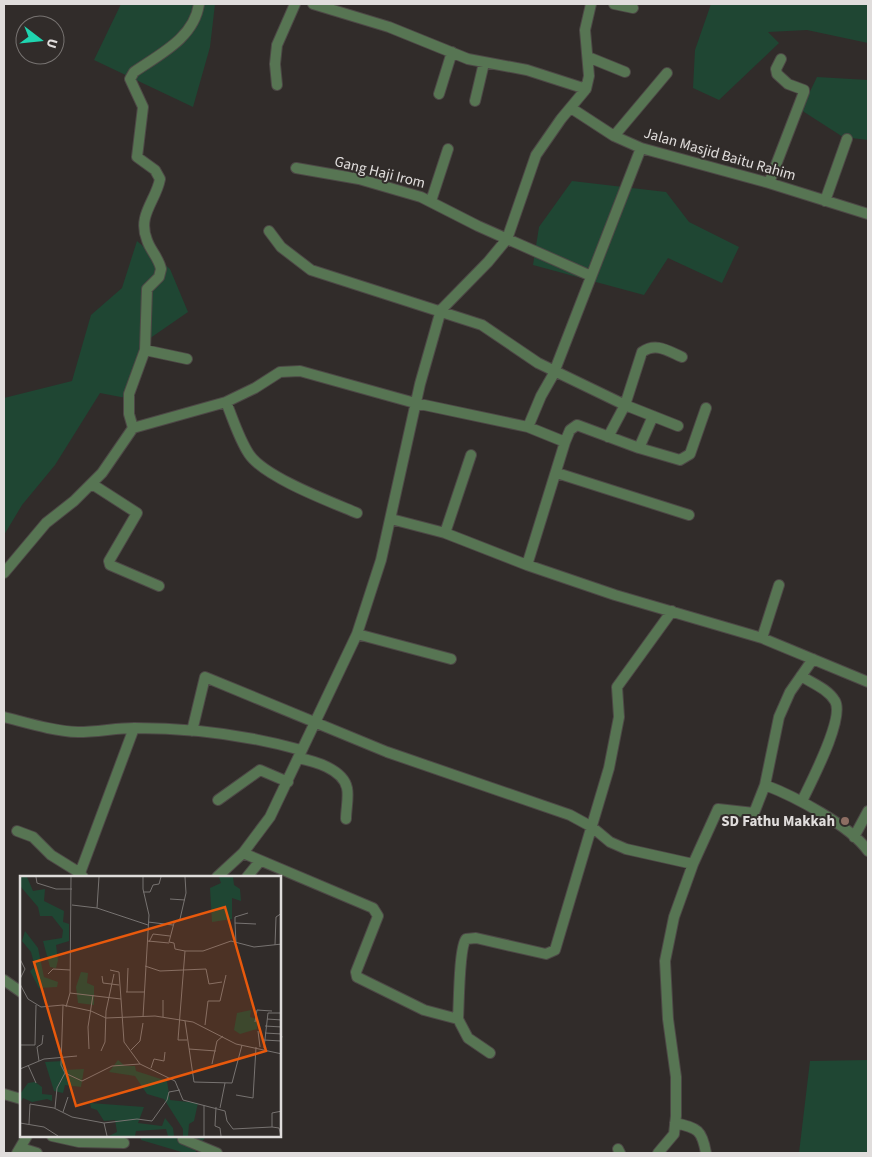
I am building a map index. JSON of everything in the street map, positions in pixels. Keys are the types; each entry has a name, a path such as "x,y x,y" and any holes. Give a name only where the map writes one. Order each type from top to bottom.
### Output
{"street":[{"path":"133,428 129,414 129,394 145,350 147,289 159,277 162,269 147,241 145,215 160,179 155,170 137,158 143,107 130,78 134,72 180,39 192,25 199,4"},
{"path":"277,85 276,45 295,4"},
{"path":"313,4 389,27 484,63 527,70 586,89"},
{"path":"218,876 243,853 270,817 356,634 375,582 391,519 416,403 441,310 488,262 507,239 536,155 561,119 586,89 589,79 585,30 591,4"},
{"path":"614,4 633,8"},
{"path":"439,94 452,52"},
{"path":"588,57 625,72"},
{"path":"769,184 804,92 804,90 788,84 777,74 776,69 781,59"},
{"path":"475,101 484,63"},
{"path":"614,136 667,73"},
{"name":"Jalan Masjid Baitu Rahim","path":"571,108 614,136 641,148 868,214"},
{"path":"825,200 847,139"},
{"path":"431,201 448,148"},
{"path":"528,427 540,396 549,385 641,148"},
{"name":"Gang Haji Irom","path":"296,168 359,180 431,201 507,239 592,276"},
{"path":"269,231 281,247 310,270 441,310 482,325 524,355 625,404 678,426"},
{"path":"608,437 625,404 642,352 649,347 658,347 682,357"},
{"path":"145,350 187,359"},
{"path":"4,573 46,523 92,484 113,459 133,428 226,402 255,388 280,372 290,370 416,403 528,427 565,442"},
{"path":"226,402 246,448 258,463 299,487 357,513"},
{"path":"528,566 570,430 577,425 640,448 680,460 686,458 706,408"},
{"path":"640,448 654,416"},
{"path":"445,533 471,455"},
{"path":"557,473 689,515"},
{"path":"92,484 137,513 109,561 110,565 159,586"},
{"path":"391,519 445,533 528,566 762,638 868,682"},
{"path":"762,638 779,585"},
{"path":"490,1053 468,1038 458,1020 463,946 466,939 476,938 546,954 555,950 609,768 618,723 617,688 672,611"},
{"path":"356,634 452,659"},
{"path":"658,1153 671,1139 675,1123 676,1077 668,1019 665,961 674,917 693,864 717,811 720,808 754,813 765,785 780,717 790,692 813,659"},
{"path":"801,676 831,694 838,710 831,734 802,801"},
{"path":"192,731 205,678 387,752 570,815 592,826 610,842 626,849 693,864"},
{"path":"4,717 52,730 77,732 134,728 192,731 256,738 300,754 341,776 347,790 346,819"},
{"path":"17,831 33,837 51,855 81,875 134,728"},
{"path":"218,800 260,770 288,782"},
{"path":"765,785 802,801 854,837 868,851"},
{"path":"854,837 868,811"},
{"path":"243,853 373,908 378,916 356,972 357,978 424,1010 458,1020"},
{"path":"248,876 260,861"},
{"path":"4,980 20,991"},
{"path":"4,1094 20,1099"},
{"path":"675,1123 697,1129 701,1134 706,1153"},
{"path":"26,1137 19,1150 37,1153"},
{"path":"56,1137 79,1142 124,1143"},
{"path":"183,1139 217,1153"}],"green space":[{"path":"121,4 215,4 210,47 193,107 94,60"},
{"path":"711,4 868,4 868,43 807,30 768,32 779,43 719,100 693,88 695,50"},
{"path":"817,77 868,80 868,140 843,137 801,110"},
{"path":"572,181 666,192 689,222 739,247 722,283 668,258 644,295 533,265 539,227"},
{"path":"137,241 170,269 188,312 146,341 126,398 100,393 55,465 22,505 4,535 4,398 72,381 91,315 122,288"},
{"path":"868,1060 868,1153 799,1153 810,1061"},
{"path":"141,1137 205,1137 195,1153 185,1153 141,1140"}],"place":[{"name":"SD Fathu Makkah","path":"845,821"}]}
